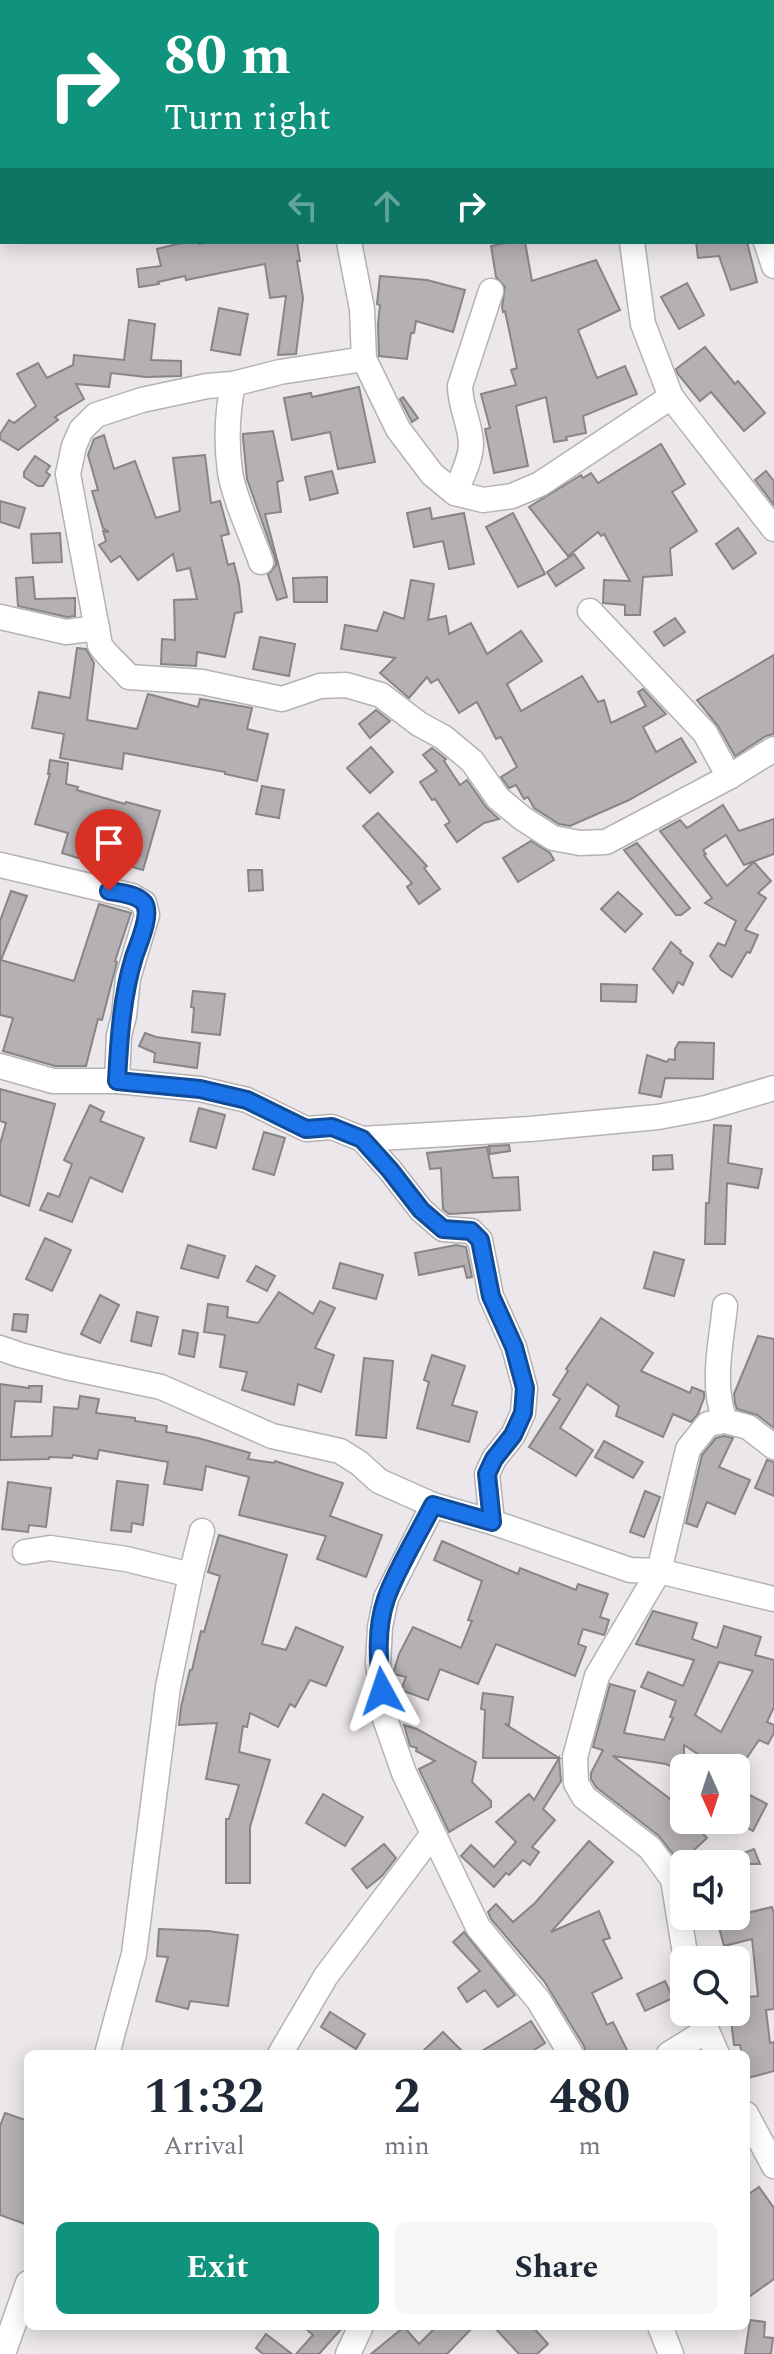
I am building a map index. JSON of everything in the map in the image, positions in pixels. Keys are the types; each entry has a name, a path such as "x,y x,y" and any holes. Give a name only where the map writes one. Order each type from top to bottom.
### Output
{"street":[{"path":"349,244 362,309 364,359 398,429 432,474 455,493 483,500 512,496 540,484 671,397"},
{"path":"632,244 643,324 671,397 774,529"},
{"path":"767,244 774,266"},
{"path":"455,493 471,444 460,400 460,386 491,291"},
{"path":"364,359 280,372 233,384 207,386 142,400 96,415 81,430 68,474 100,645 129,677 202,682 282,699 320,686 346,685 381,695 419,724 443,737 472,761 498,798 522,818 553,838 580,843 606,842 729,777 774,749"},
{"path":"233,384 227,433 230,475 261,562"},
{"path":"590,611 705,733 729,777"},
{"path":"0,617 66,632 97,628"},
{"path":"0,865 132,896 144,903 147,915 128,978 119,1035 117,1081"},
{"path":"0,1066 53,1081 117,1081 200,1089 247,1100 306,1129 332,1127 362,1139 530,1129 658,1117 706,1108 774,1088"},
{"path":"362,1139 421,1210 443,1229 471,1231 480,1240 491,1296 514,1347 525,1388 523,1413 513,1435 494,1459 487,1474 492,1522"},
{"path":"725,1306 717,1371 725,1421"},
{"path":"0,1348 66,1367 161,1387 272,1436 340,1451 379,1481 433,1505 630,1570 659,1571 774,1599"},
{"path":"684,1946 673,1879 650,1848 584,1797 576,1783 575,1757 597,1676 659,1571 688,1449 708,1424 725,1421 748,1427 774,1447"},
{"path":"433,1505 386,1598 380,1627 378,1663 385,1719 404,1773 478,1927 539,2001 569,2050"},
{"path":"108,2050 134,1954 168,1687 202,1531"},
{"path":"25,1552 50,1548 126,1559 191,1575"},
{"path":"282,2050 326,1976 432,1835"},
{"path":"673,2050 699,2026"},
{"path":"705,2026 715,2050"},
{"path":"750,2121 774,2166"},
{"path":"3,2354 19,2327 24,2303"},
{"path":"0,2305 19,2327"},
{"path":"348,2354 359,2330"},
{"path":"662,2330 671,2354"}],"building":[{"path":"177,244 297,244 303,298 296,354 278,355 286,296 270,298 265,264 186,280 185,276 139,287 137,269 161,266 157,249"},
{"path":"525,244 532,281 596,260 620,310 578,330 597,378 625,366 637,394 583,416 586,433 554,442 546,397 516,406 528,466 494,473 485,429 490,428 481,394 516,385 511,370 517,368 502,307 505,287 496,277 491,246"},
{"path":"696,244 748,244 757,282 731,290 719,256 698,258"},
{"path":"380,276 427,280 465,290 453,332 416,321 407,359 379,356 380,305 377,304"},
{"path":"687,283 704,315 679,329 661,297"},
{"path":"219,308 248,314 240,355 211,350"},
{"path":"129,320 155,324 151,360 181,361 181,376 146,377 111,373 109,387 76,384 84,399 55,417 58,420 18,450 0,439 9,420 14,423 36,406 17,374 38,363 47,378 73,365 74,355 124,360"},
{"path":"705,347 735,384 738,381 765,413 744,431 711,392 700,401 678,374 676,369"},
{"path":"359,387 375,462 338,469 330,432 292,440 284,398 311,393 312,397"},
{"path":"403,397 418,418 412,422 400,399"},
{"path":"273,431 283,480 277,482 281,512 265,514 287,597 277,600 268,575 276,565 275,558 247,479 243,438 243,434"},
{"path":"104,435 114,469 135,461 156,518 180,511 173,458 205,455 211,503 220,501 229,534 221,536 228,565 234,563 242,612 235,613 225,657 197,652 196,666 161,664 162,639 175,640 174,600 197,599 190,568 177,571 173,554 138,580 120,556 111,562 99,545 106,541 103,531 109,532 103,528 92,491 98,490 88,455 94,439"},
{"path":"661,444 685,484 672,492 697,531 670,549 672,575 643,577 640,615 625,615 625,605 603,603 604,580 630,581 604,534 601,536 598,532 568,556 529,507 581,475 583,478 591,473 598,483"},
{"path":"35,456 50,466 46,472 50,475 43,486 24,477"},
{"path":"332,471 338,493 310,500 305,477"},
{"path":"766,471 774,481 774,505 755,480"},
{"path":"0,501 25,508 19,528 0,522"},
{"path":"430,508 432,519 464,513 474,564 449,569 443,541 414,547 407,513"},
{"path":"513,513 545,574 518,587 486,527"},
{"path":"738,528 756,553 733,569 716,544"},
{"path":"60,533 62,562 33,563 31,534"},
{"path":"574,554 584,568 556,586 547,572"},
{"path":"33,577 35,599 75,598 75,616 18,606 16,578"},
{"path":"327,577 327,602 294,602 293,578"},
{"path":"411,580 434,584 428,620 446,616 449,634 471,623 487,654 521,631 542,661 507,684 521,711 582,676 598,702 604,700 611,723 646,706 638,692 643,689 666,714 643,727 656,752 681,738 696,762 629,800 570,826 559,824 534,808 528,797 524,799 516,785 509,788 501,777 517,767 501,737 496,739 477,702 459,713 438,679 431,683 427,677 409,698 380,673 395,658 341,649 345,625 377,631 384,612 404,619"},
{"path":"675,618 685,632 664,646 654,632"},
{"path":"260,637 295,644 289,676 253,669"},
{"path":"77,648 86,649 94,663 87,720 137,729 148,694 198,707 200,699 252,708 247,729 268,734 257,781 124,753 122,769 60,758 64,734 32,728 39,692 70,698"},
{"path":"774,655 774,734 735,756 718,726 697,700"},
{"path":"376,710 390,721 370,738 359,724"},
{"path":"371,747 393,772 370,793 347,768"},
{"path":"432,748 446,759 444,761 460,785 467,780 486,807 499,819 484,823 457,842 445,825 450,822 420,782 437,771 423,755"},
{"path":"50,760 68,763 66,784 78,787 77,790 160,811 143,870 97,857 95,863 62,853 68,833 35,824 50,774"},
{"path":"262,786 284,790 279,818 256,814"},
{"path":"723,805 739,831 774,819 774,854 744,865 726,835 703,850 727,886 754,862 771,881 758,893 766,898 745,930 758,935 750,953 747,952 732,977 721,970 710,956 718,943 725,946 736,921 705,903 712,898 660,831 680,820 687,828"},
{"path":"378,813 427,866 424,868 440,889 419,904 407,887 412,883 363,826"},
{"path":"531,841 550,853 554,860 518,882 503,858"},
{"path":"637,843 690,908 681,915 676,915 624,850"},
{"path":"248,870 262,870 263,890 249,891"},
{"path":"11,891 27,896 1,960 74,981 99,904 131,913 86,1066 55,1066 3,1051 13,1018 0,1015 0,921"},
{"path":"618,892 642,914 625,932 601,909"},
{"path":"671,942 693,963 683,985 678,982 673,993 653,969"},
{"path":"601,984 637,985 636,1002 601,1001"},
{"path":"193,991 225,994 220,1035 192,1032"},
{"path":"145,1033 200,1043 197,1068 154,1062 155,1053 139,1046"},
{"path":"679,1042 714,1043 713,1079 665,1078 661,1097 639,1093 647,1055 667,1062 669,1059 675,1060"},
{"path":"0,1089 55,1104 29,1206 0,1195 0,1144 6,1123 0,1121"},
{"path":"90,1105 104,1112 100,1121 144,1138 122,1192 90,1177 72,1222 40,1210 48,1193 59,1197 72,1164 64,1160"},
{"path":"199,1108 225,1115 216,1148 190,1141"},
{"path":"714,1125 731,1126 728,1163 762,1169 758,1188 727,1183 725,1244 705,1244"},
{"path":"264,1132 285,1138 274,1175 253,1169"},
{"path":"509,1145 510,1151 490,1154 489,1146"},
{"path":"487,1147 493,1178 518,1177 520,1210 449,1214 443,1209 441,1168 430,1169 427,1153"},
{"path":"672,1155 673,1169 653,1170 653,1156"},
{"path":"45,1238 71,1250 52,1291 26,1279"},
{"path":"188,1245 225,1256 218,1278 181,1268"},
{"path":"456,1245 466,1247 472,1277 467,1278 464,1266 419,1275 415,1253"},
{"path":"654,1252 684,1260 674,1296 644,1288"},
{"path":"340,1263 383,1275 376,1299 333,1288"},
{"path":"256,1266 275,1276 267,1291 247,1281"},
{"path":"279,1292 313,1314 320,1301 335,1308 315,1348 334,1355 321,1392 298,1384 294,1405 242,1390 247,1372 220,1367 225,1335 204,1332 208,1304 228,1307 227,1317 258,1323"},
{"path":"100,1295 119,1305 100,1343 81,1334"},
{"path":"137,1312 158,1317 151,1346 131,1341"},
{"path":"14,1314 28,1315 26,1332 12,1330"},
{"path":"601,1318 653,1353 641,1371 690,1393 692,1387 704,1392 704,1398 691,1422 673,1414 663,1437 616,1416 619,1406 587,1384 560,1428 593,1450 576,1476 529,1447 560,1399 553,1395 568,1371 566,1369"},
{"path":"183,1330 198,1333 194,1357 179,1354"},
{"path":"758,1336 774,1339 774,1428 757,1415 737,1409 735,1403 734,1394"},
{"path":"432,1355 465,1366 452,1405 477,1412 469,1442 417,1428 429,1382 424,1380"},
{"path":"364,1358 393,1361 386,1438 356,1435"},
{"path":"0,1384 29,1388 42,1386 41,1402 15,1401 11,1437 52,1436 54,1407 78,1409 80,1396 99,1399 96,1413 167,1426 166,1432 250,1453 248,1459 275,1461 343,1483 330,1516 382,1535 366,1577 317,1559 326,1536 239,1515 249,1477 206,1466 202,1490 164,1484 168,1462 99,1450 97,1459 73,1455 72,1458 0,1460"},
{"path":"716,1438 733,1438 719,1467 750,1480 735,1514 707,1502 697,1527 686,1523 702,1455"},
{"path":"604,1441 643,1462 633,1478 595,1457"},
{"path":"767,1460 774,1462 774,1496 755,1488"},
{"path":"117,1481 148,1485 143,1525 132,1523 131,1532 111,1530"},
{"path":"8,1482 51,1488 46,1527 29,1525 28,1532 2,1529"},
{"path":"645,1491 660,1497 644,1537 630,1532"},
{"path":"219,1535 287,1555 262,1644 286,1650 296,1627 343,1647 326,1686 310,1680 295,1707 290,1704 278,1727 250,1713 247,1727 243,1726 239,1752 270,1760 250,1827 250,1883 226,1883 226,1819 229,1819 239,1785 206,1779 217,1723 179,1725 190,1670 220,1576 208,1572"},
{"path":"442,1541 518,1574 520,1568 576,1590 578,1584 608,1594 600,1617 609,1620 605,1633 583,1629 578,1644 586,1647 575,1676 496,1644 478,1684 440,1669 428,1700 401,1690 406,1677 394,1674 394,1671 413,1627 461,1648 472,1621 468,1620 482,1581 434,1560"},
{"path":"653,1611 697,1623 692,1639 717,1648 724,1626 761,1637 755,1655 774,1660 774,1707 767,1722 774,1725 774,1733 768,1744 759,1740 750,1754 698,1754 684,1745 684,1754 670,1754 670,1766 613,1756 670,1799 670,1834 703,1834 707,1838 694,1850 670,1850 659,1836 596,1787 591,1773 603,1750 593,1747 610,1684 635,1691 624,1733 664,1740 676,1701 641,1687 648,1672 683,1686 694,1660 636,1644","holes":["719,1662 753,1671 721,1732 695,1715"]},
{"path":"483,1693 513,1697 509,1725 505,1724 559,1758 483,1758"},
{"path":"404,1725 476,1762 472,1782 491,1801 491,1807 449,1832 419,1769 435,1761 410,1746"},
{"path":"559,1758 561,1781 543,1809 555,1820 532,1847 539,1852 530,1865 523,1860 494,1887 461,1856 471,1845 494,1867 516,1842 496,1822 529,1794 534,1800"},
{"path":"323,1794 363,1817 345,1846 306,1823"},
{"path":"750,1795 767,1804 753,1831 750,1829"},
{"path":"589,1841 613,1862 551,1932 599,1911 610,1938 603,1940 622,1978 592,1993 607,2025 613,2022 627,2050 585,2050 544,1981 488,1912 496,1904 513,1922 535,1903"},
{"path":"384,1844 396,1858 382,1876 367,1888 352,1869"},
{"path":"754,1849 760,1864 750,1864 750,1851"},
{"path":"772,1907 774,2009 766,2010 770,2043 774,2042 774,2071 750,2077 750,2050 741,2050 740,2045 734,2045 732,2026 750,2026 750,1997 758,1996 752,1939 724,1946 720,1930 750,1930 750,1912"},
{"path":"159,1929 238,1935 228,2006 190,2001 188,2009 156,2001 168,1957 157,1956"},
{"path":"464,1932 515,1995 498,2007 485,1990 467,2002 458,1988 480,1971 453,1942"},
{"path":"665,1981 670,1999 645,2011 637,1994"},
{"path":"330,2012 365,2034 356,2049 321,2027"},
{"path":"531,2021 545,2043 534,2050 484,2050"},
{"path":"443,2032 461,2050 424,2050"},
{"path":"5,2113 24,2120 24,2224 0,2215 0,2126"},
{"path":"759,2187 774,2208 774,2279 750,2296 750,2193"},
{"path":"750,2320 765,2322 764,2337 773,2338 771,2354 745,2354"},
{"path":"307,2330 340,2330 319,2354 296,2354 313,2335"},
{"path":"400,2330 407,2330 419,2344 433,2330 470,2330 447,2354 371,2354"},
{"path":"497,2330 536,2330 548,2344 537,2354 519,2354"},
{"path":"266,2334 292,2354 263,2354 256,2348"}],"route":[{"path":"109,891 132,896 144,903 147,915 128,978 119,1035 117,1081 200,1089 247,1100 306,1129 332,1127 362,1139 421,1210 443,1229 471,1231 480,1240 491,1296 514,1347 525,1388 523,1413 513,1435 494,1459 487,1474 492,1522 433,1505 386,1598 380,1627 378,1663 382,1691"}]}
